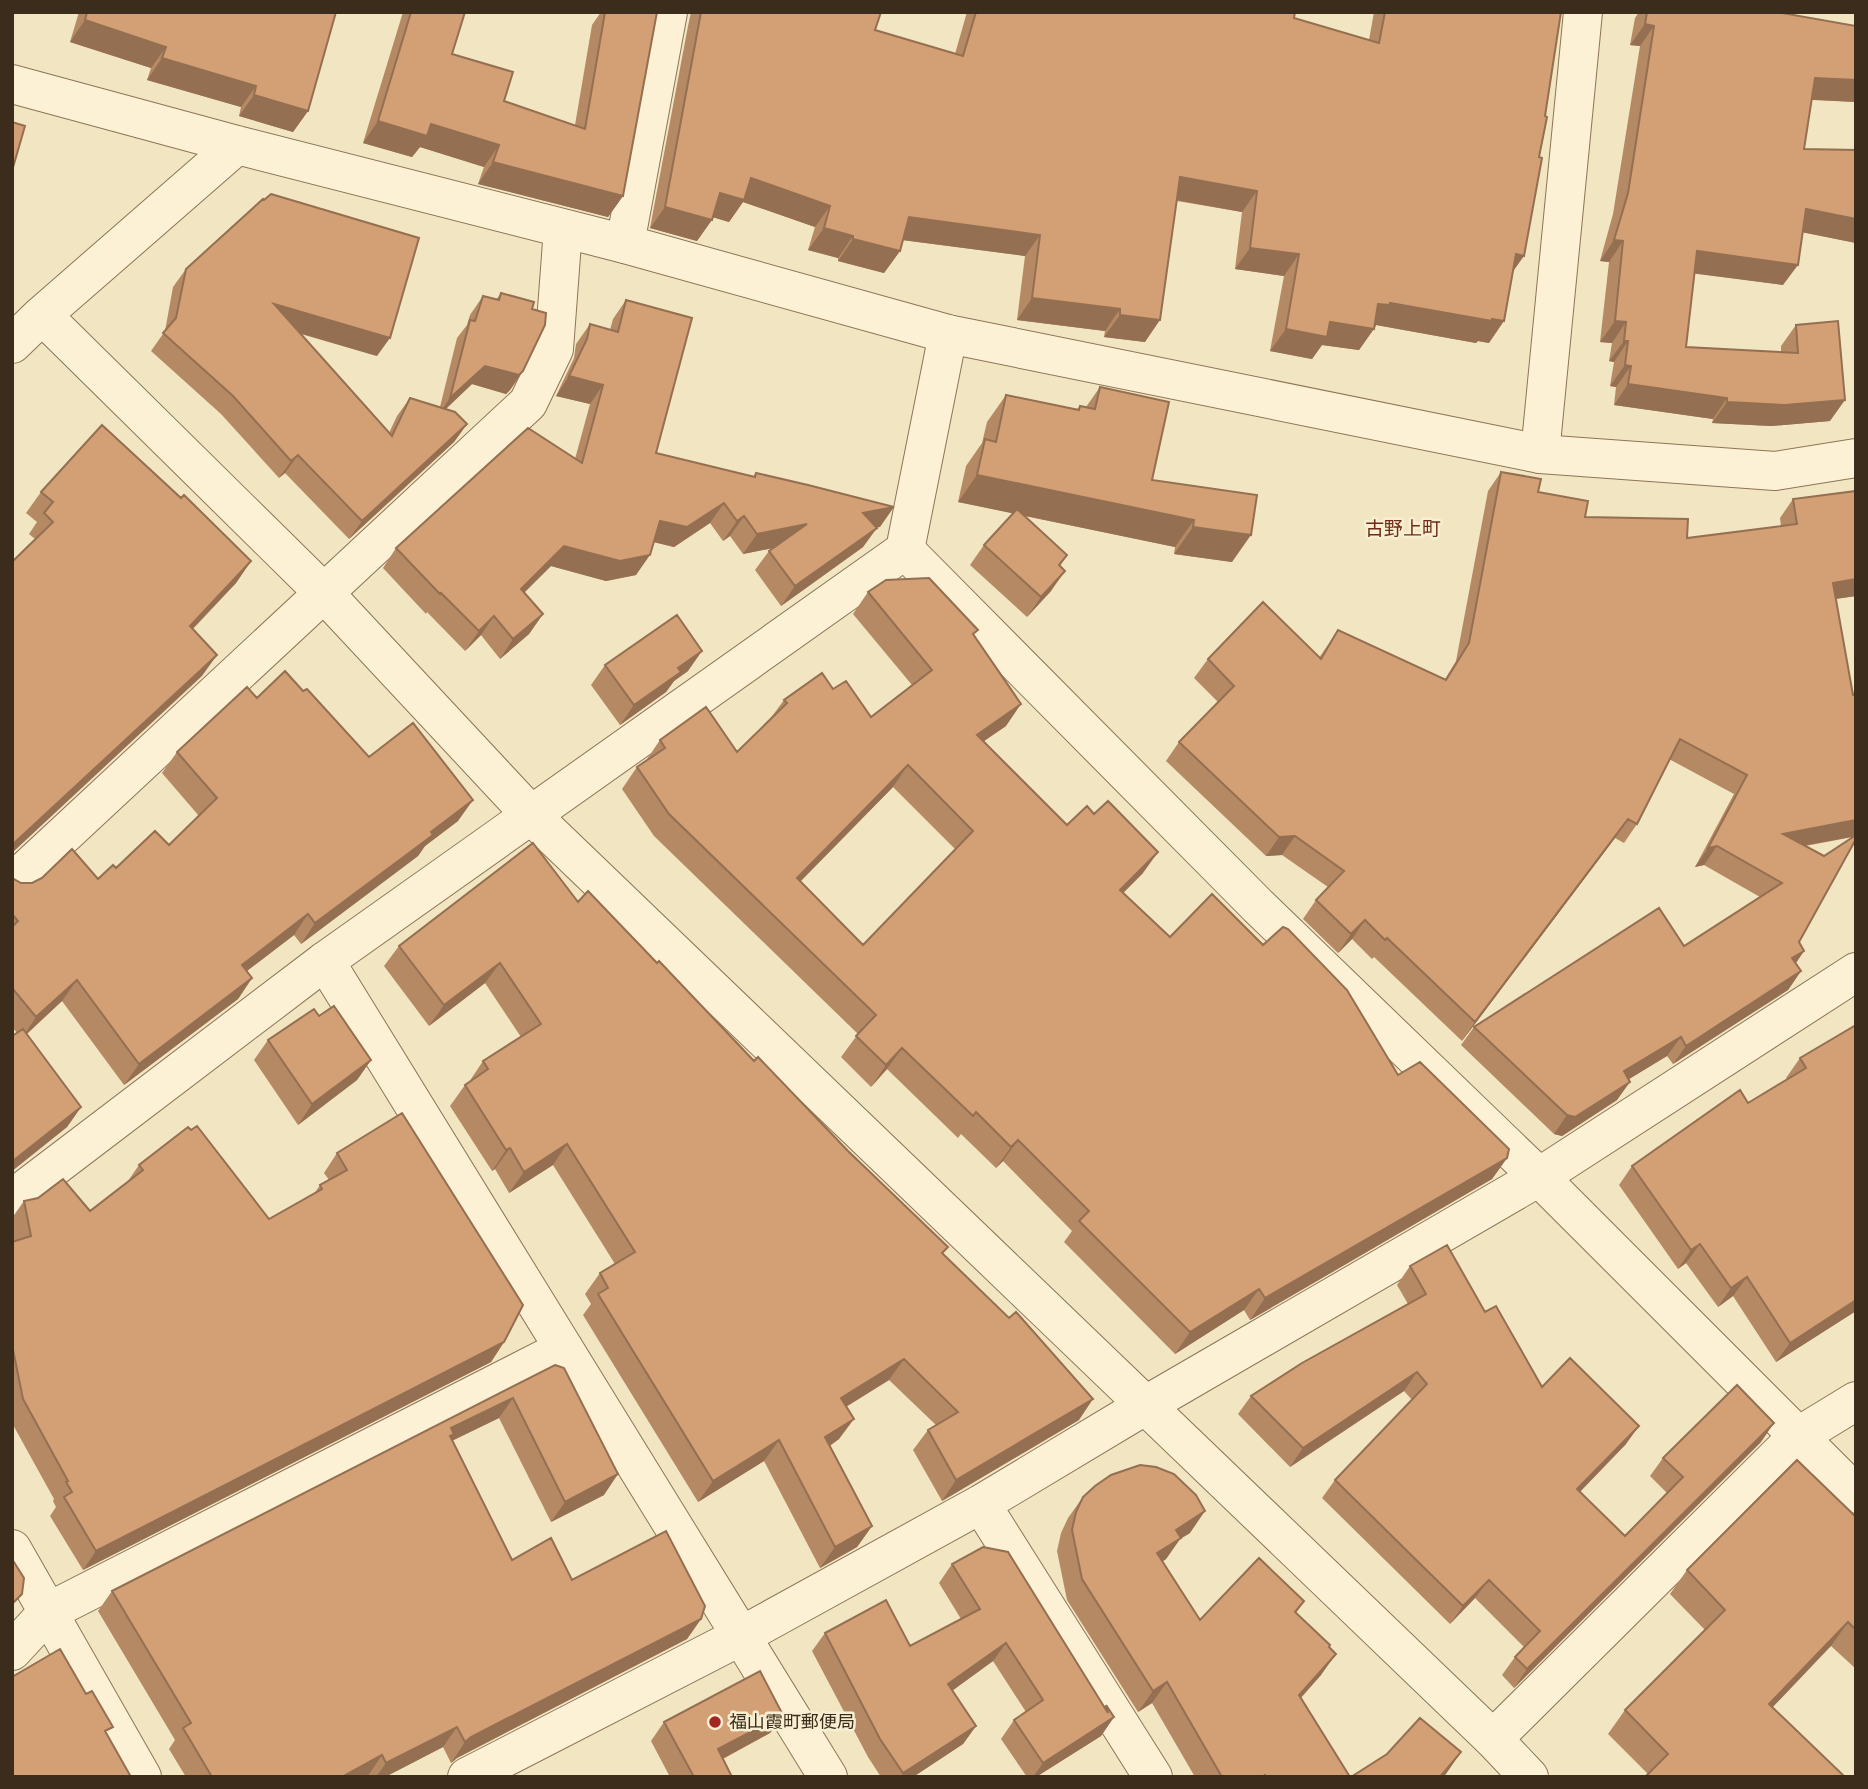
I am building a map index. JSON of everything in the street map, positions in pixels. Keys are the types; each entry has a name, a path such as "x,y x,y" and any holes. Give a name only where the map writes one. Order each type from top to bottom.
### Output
{"street":[{"path":"625,244 668,12"},
{"path":"1539,454 1583,12"},
{"path":"12,84 237,145 625,244 948,334 1539,454 1775,471 1856,458"},
{"path":"12,344 237,145"},
{"path":"12,883 528,403 554,349 563,229"},
{"path":"42,315 324,593 533,816 1493,1739 1529,1777"},
{"path":"12,1199 325,961 905,550 948,334"},
{"path":"905,550 1258,906 1539,1177 1856,1494"},
{"path":"325,961 828,1777"},
{"path":"467,1777 741,1636 981,1504 1539,1177 1856,972"},
{"path":"12,1651 48,1612 564,1349"},
{"path":"1493,1739 1797,1437 1856,1401"},
{"path":"981,1504 1153,1777"},
{"path":"12,1549 142,1777"}],"building":[{"path":"87,12 336,12 308,111 254,95 256,86 162,58 166,47 85,20"},
{"path":"411,12 465,12 452,54 513,72 504,101 585,129 605,12 657,12 623,196 493,162 499,145 431,124 427,136 378,121"},
{"path":"701,12 881,12 875,30 963,56 976,12 1295,12 1294,18 1379,43 1385,12 1561,12 1539,157 1542,158 1524,256 1516,254 1504,321 1390,303 1378,304 1374,329 1330,322 1327,337 1286,329 1299,254 1250,248 1257,191 1180,177 1160,320 1120,315 1120,309 1032,298 1040,235 909,217 900,251 853,239 853,236 824,228 830,206 751,178 744,200 720,193 712,220 665,207"},
{"path":"1647,12 1777,12 1856,26 1856,80 1815,78 1804,149 1856,150 1856,219 1806,209 1798,265 1697,251 1686,347 1798,353 1796,325 1838,321 1845,400 1785,405 1727,402 1727,398 1628,384 1631,366 1625,365 1628,341 1624,341 1626,322 1615,321 1623,241 1614,240 1628,193 1654,26 1645,24"},
{"path":"12,122 25,126 12,171"},
{"path":"271,194 419,238 390,338 274,304 392,436 410,398 455,412 467,424 362,521 298,455 291,461 233,396 163,333 176,318 186,269"},
{"path":"501,293 534,302 532,309 546,313 545,325 523,371 519,375 485,366 450,398 470,320 475,321 483,296 499,300"},
{"path":"626,300 692,318 656,453 755,477 756,473 894,507 863,513 877,528 795,586 769,551 807,524 757,534 744,516 737,521 724,503 687,527 660,521 650,555 620,561 564,546 521,589 543,614 513,639 494,616 479,631 396,548 528,428 582,463 603,385 569,376 587,339 590,324 618,332"},
{"path":"1100,387 1169,402 1152,480 1257,495 1251,535 1193,527 1194,520 977,475 985,439 996,442 1006,395 1079,410 1080,406 1095,409"},
{"path":"102,425 181,498 184,495 251,561 190,626 217,655 12,845 12,562 53,522 44,513 53,502 41,492"},
{"path":"1501,472 1541,479 1538,492 1588,501 1585,517 1688,519 1687,538 1797,524 1793,499 1856,491 1856,579 1833,583 1853,695 1856,694 1856,820 1783,834 1824,856 1856,835 1856,839 1799,942 1804,951 1792,958 1801,971 1686,1046 1681,1037 1624,1071 1630,1082 1575,1117 1567,1115 1474,1027 1659,908 1684,946 1782,883 1717,846 1708,848 1747,775 1680,739 1637,824 1628,819 1475,1022 1365,920 1351,934 1316,900 1344,871 1295,836 1279,837 1179,742 1234,686 1208,659 1263,602 1321,659 1338,630 1446,680 1469,643"},
{"path":"1017,509 1067,555 1059,565 1065,571 1041,597 984,545"},
{"path":"929,578 978,630 973,634 1021,704 977,735 1067,825 1087,806 1094,814 1108,801 1158,852 1120,890 1170,937 1212,894 1263,945 1283,927 1288,929 1347,990 1398,1075 1420,1062 1509,1149 1507,1158 1265,1298 1259,1289 1190,1332 1079,1221 1089,1211 1018,1140 1011,1147 976,1112 973,1116 902,1048 886,1065 856,1036 876,1015 669,814 637,767 665,748 660,740 706,707 737,752 787,703 784,700 822,673 833,689 846,681 871,717 932,670 868,592 886,580","holes":["908,765 973,831 863,945 797,878"]},
{"path":"677,615 702,651 678,668 681,672 634,705 605,665"},
{"path":"285,671 303,691 307,689 369,757 413,723 473,800 431,832 433,835 315,923 308,914 242,965 252,978 139,1064 77,980 36,1017 12,988 12,927 18,921 12,914 12,878 21,883 32,883 42,878 72,849 98,879 113,865 116,868 155,831 169,845 217,798 177,752 247,687 257,698"},
{"path":"533,843 578,902 588,891 754,1061 758,1057 848,1151 948,1247 942,1253 1009,1318 1016,1312 1093,1399 956,1480 928,1430 958,1412 904,1359 841,1398 854,1419 825,1437 872,1526 835,1547 779,1440 713,1481 598,1294 608,1288 600,1273 635,1252 567,1144 524,1172 510,1148 506,1150 465,1085 488,1069 483,1061 541,1024 500,963 444,1005 399,946"},
{"path":"334,1006 371,1060 312,1104 268,1040 314,1009 319,1016"},
{"path":"1856,1025 1856,1300 1790,1343 1747,1277 1731,1288 1700,1244 1691,1250 1632,1166 1740,1090 1748,1103 1806,1068 1800,1058"},
{"path":"23,1029 81,1107 12,1161 12,1036"},
{"path":"402,1113 523,1305 504,1342 96,1551 64,1497 72,1492 66,1482 68,1481 23,1399 12,1345 12,1242 31,1236 24,1201 38,1198 63,1179 90,1211 143,1170 139,1165 188,1127 191,1130 197,1126 269,1219 322,1189 320,1185 347,1170 337,1153"},
{"path":"1447,1245 1485,1312 1496,1306 1542,1387 1570,1358 1639,1426 1577,1489 1625,1536 1683,1477 1663,1458 1737,1385 1774,1423 1527,1669 1515,1657 1540,1631 1489,1580 1463,1606 1335,1480 1427,1384 1417,1372 1303,1448 1251,1396 1302,1363 1426,1294 1410,1266"},
{"path":"555,1365 564,1368 618,1474 565,1502 513,1398 451,1428 454,1434 450,1436 512,1560 551,1538 572,1580 666,1531 705,1606 701,1619 465,1742 457,1727 386,1763 382,1755 342,1777 212,1777 183,1728 191,1723 112,1591"},
{"path":"1797,1460 1856,1517 1856,1630 1848,1622 1769,1704 1845,1777 1645,1777 1668,1754 1625,1710 1725,1610 1687,1570"},
{"path":"1140,1465 1156,1467 1174,1474 1196,1495 1205,1511 1176,1530 1181,1538 1157,1553 1200,1620 1259,1558 1304,1601 1295,1612 1336,1654 1299,1695 1350,1777 1222,1777 1167,1682 1153,1691 1082,1579 1072,1530 1083,1497 1111,1475"},
{"path":"983,1547 1008,1552 1108,1713 1106,1705 1114,1717 1043,1763 1014,1720 1043,1700 1006,1643 948,1684 976,1726 903,1773 880,1739 825,1633 886,1600 910,1646 980,1609 952,1564"},
{"path":"12,1559 24,1578 22,1594 12,1604"},
{"path":"60,1649 86,1694 92,1691 113,1727 105,1731 131,1777 12,1777 12,1677"},
{"name":"福山霞町郵便局","path":"760,1671 783,1715 718,1749 732,1777 694,1777 664,1722"},
{"path":"1420,1718 1461,1752 1440,1777 1351,1777 1387,1754"}],"place":[{"name":"福山霞町郵便局","path":"715,1722"}],"district":[{"name":"古野上町","path":"1403,528"}]}
